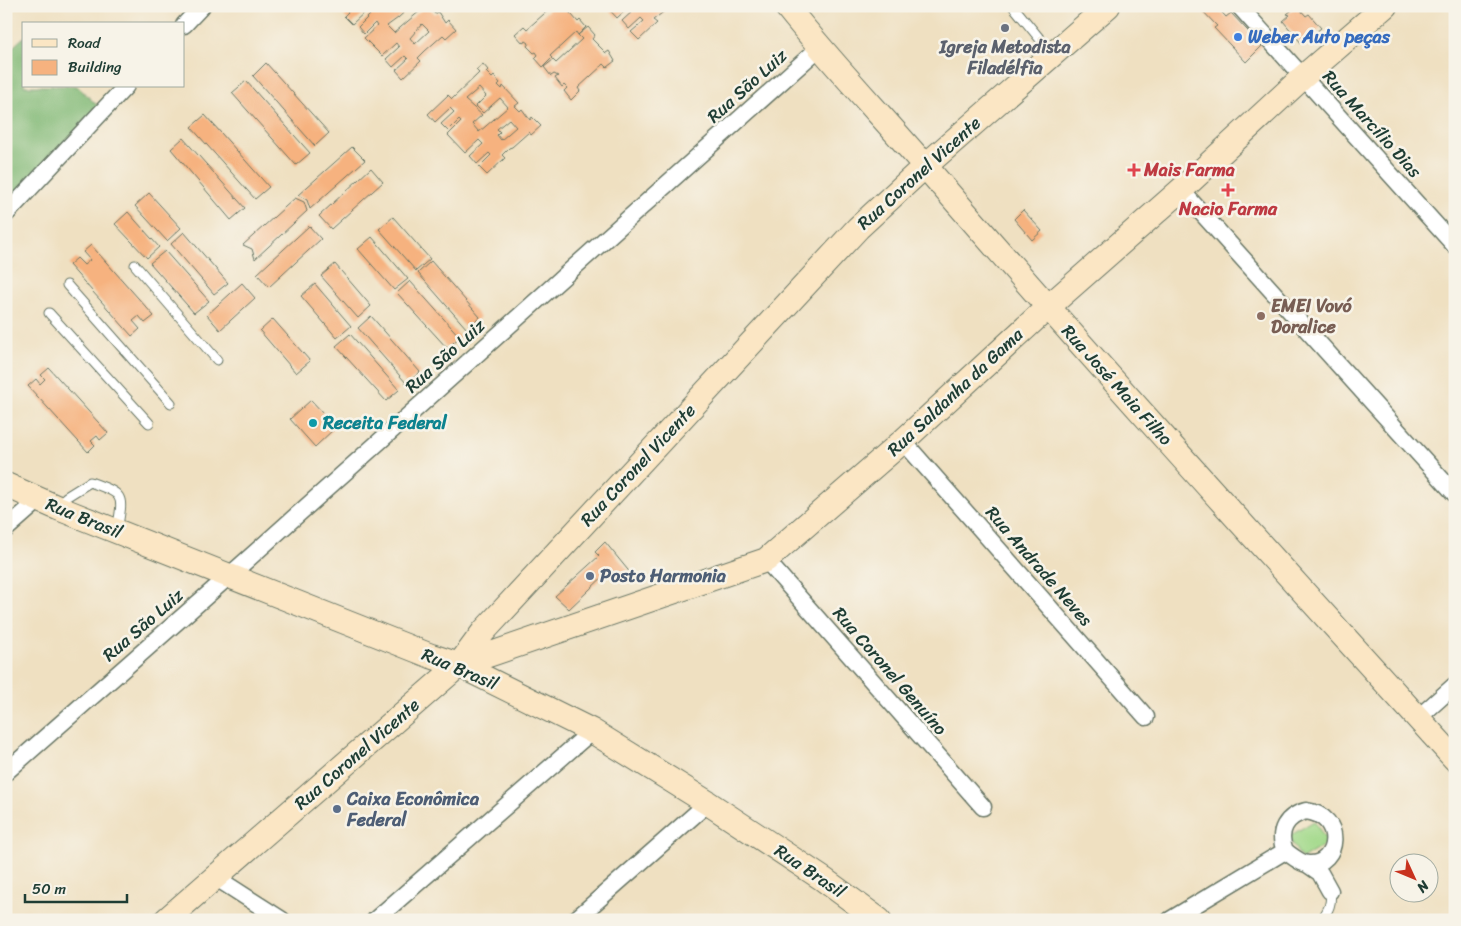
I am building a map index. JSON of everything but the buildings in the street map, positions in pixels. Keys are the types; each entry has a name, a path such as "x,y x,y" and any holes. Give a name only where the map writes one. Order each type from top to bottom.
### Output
{"street":[{"path":"185,24 202,6"},
{"name":"Rua José Maia Filho","path":"786,6 819,48 925,166 1047,308 1455,759"},
{"name":"Rua Coronel Vicente","path":"166,920 459,665 484,631 858,228 925,166 1108,6"},
{"name":"Rua Marcílio Dias","path":"1239,6 1455,246"},
{"name":"Rua Saldanha da Gama","path":"459,665 766,560 903,441 1047,308 1303,77 1385,6"},
{"name":"Rua São Luiz","path":"6,772 229,576 819,48"},
{"path":"6,214 124,88"},
{"path":"1180,190 1455,494"},
{"name":"Rua Andrade Neves","path":"903,441 1146,717"},
{"name":"Rua Brasil","path":"6,485 48,504 229,576 459,665 592,731 708,803 823,879 879,920"},
{"path":"6,529 48,504"},
{"name":"Rua Coronel Genuíno","path":"766,560 983,807"},
{"path":"1418,718 1455,685"},
{"path":"375,920 592,731"},
{"path":"575,920 708,803"},
{"path":"1307,864 1316,863 1324,859 1333,846 1334,837 1329,822 1323,816 1315,812 1306,811 1290,818 1284,825 1281,834 1282,843 1285,851 1320,873 1330,891"},
{"path":"1170,920 1285,851"},
{"path":"215,877 282,920"}],"lane":[{"path":"1013,6 1053,55"},
{"path":"135,265 217,360"},
{"path":"67,285 171,403"},
{"path":"49,312 149,423"},
{"path":"48,504 66,497 90,482 115,491 120,498 122,506 117,531"},
{"path":"1321,920 1328,912 1331,900 1330,891"}],"green space":[{"path":"22,39 22,88 79,88 99,107 6,204 6,53"},
{"path":"1314,821 1328,843 1302,859 1288,837"}],"place":[{"name":"Igreja Metodista Filadélfia","path":"1005,28"},
{"name":"Weber Auto peças","path":"1238,37"},
{"name":"Mais Farma","path":"1134,170"},
{"name":"Nacio Farma","path":"1228,190"},
{"name":"EMEI Vovó Doralice","path":"1261,316"},
{"name":"Receita Federal","path":"313,423"},
{"name":"Posto Harmonia","path":"590,576"},
{"name":"Caixa Econômica Federal","path":"337,809"}]}
